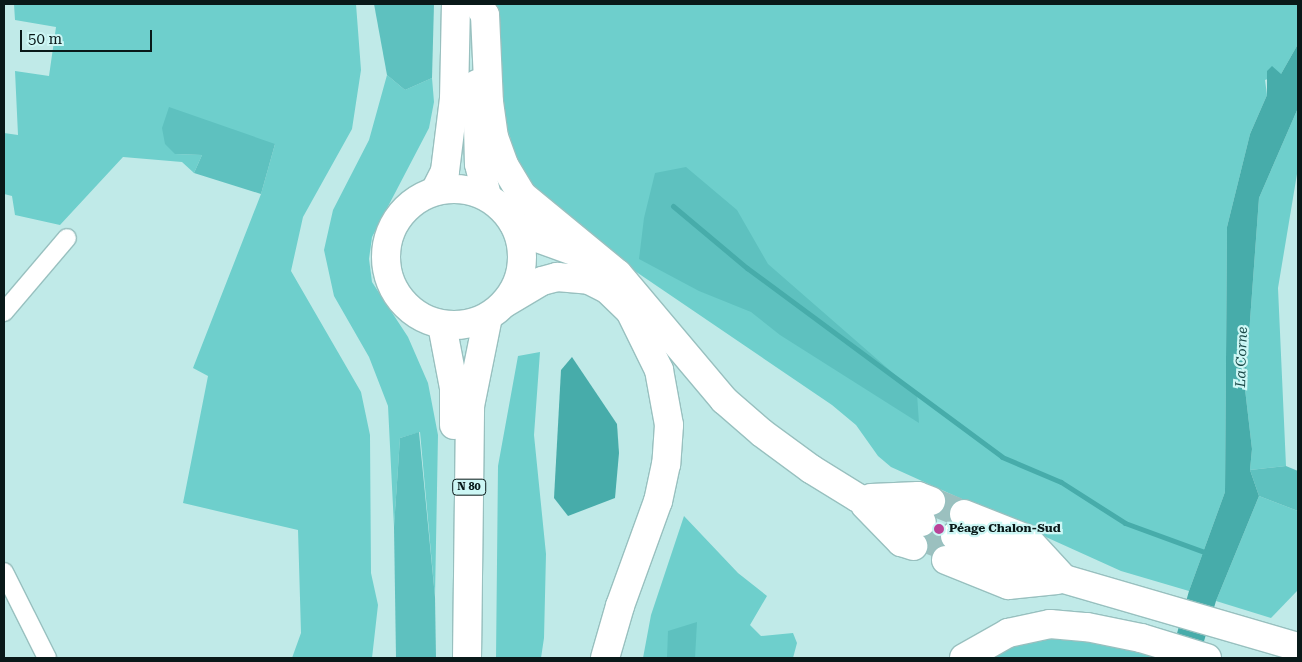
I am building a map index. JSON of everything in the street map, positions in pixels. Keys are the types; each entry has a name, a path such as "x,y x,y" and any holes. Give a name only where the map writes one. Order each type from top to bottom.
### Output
{"main road":[{"path":"435,191 445,171 454,98 456,4"},
{"path":"476,4 479,164 487,197"},
{"path":"476,4 486,15 488,102 494,137 504,165 522,195 618,274 724,400 811,469 858,498 922,523"},
{"path":"496,310 517,285 522,265 521,244 514,224 503,208 487,197 470,190 435,191 417,200 394,225 386,250 387,271 394,290 406,306 422,318 442,325 458,326 496,310 549,279 569,276 589,280 607,289 630,311 659,370 669,425 666,464 658,501 620,606 605,658"},
{"path":"514,224 554,245 602,260"},
{"name":"N 80","path":"467,658 470,406 496,310"},
{"name":"N 80","path":"442,325 454,388 453,658"},
{"path":"955,536 1064,579 1151,607 1298,647"},
{"path":"964,658 990,641 1008,633 1050,624 1087,627 1141,638 1207,658"}],"street":[{"path":"4,312 68,238"},
{"path":"4,572 47,658"}],"shaded area":[{"path":"14,4 356,4 361,70 352,129 303,217 291,271 361,392 370,435 371,573 378,605 372,658 292,658 301,633 298,530 183,503 208,376 193,368 261,194 275,144 175,154 202,155 194,173 182,162 123,157 60,225 15,215 12,196 4,194 4,133 18,135 15,71 49,76 56,27 15,20"},
{"path":"374,4 434,4 432,78 405,90 387,75"},
{"path":"495,4 1298,4 1298,44 1281,74 1265,80 1267,95 1250,134 1227,227 1225,492 1189,591 1121,571 891,467 878,456 856,425 832,405 576,231 538,198 520,169 506,124"},
{"path":"387,75 405,90 432,78 434,102 429,128 372,237 369,259 372,282 408,337 428,383 438,435 435,597 420,432 400,438 394,527 388,406 369,357 334,296 324,250 333,210 369,140"},
{"path":"169,107 275,144 261,194 194,173 202,155 175,154 165,144 162,128"},
{"path":"1298,108 1298,168 1278,288 1286,466 1250,470 1252,449 1245,389 1259,198"},
{"path":"686,167 737,210 768,264 917,394 919,423 780,335 751,312 699,291 639,259 644,218 655,173"},
{"path":"540,352 534,435 546,554 544,638 541,658 496,658 498,466 518,356"},
{"path":"419,432 435,597 436,658 396,658 394,527 400,438"},
{"path":"1286,466 1298,471 1298,511 1259,496 1250,470"},
{"path":"1259,496 1298,511 1298,590 1271,618 1216,601"},
{"path":"684,516 738,573 767,596 750,625 761,636 793,633 797,643 793,658 643,658 651,615"},
{"path":"697,622 695,658 667,658 668,631"},
{"path":"1072,633 1168,658 980,658 1024,641"}],"water":[{"name":"La Corne","path":"1298,44 1298,108 1259,198 1245,389 1252,449 1250,470 1259,496 1216,601 1199,658 1170,658 1189,591 1225,492 1227,227 1250,134 1267,95 1267,71 1272,66 1281,74"},
{"path":"572,357 617,424 619,453 615,498 568,516 554,498 561,370"}],"waterway":[{"path":"673,206 747,268 1002,457 1061,482 1125,523 1207,553"}],"tunnel":[{"path":"931,501 964,514"},
{"path":"917,535 951,549"}],"place":[{"name":"Péage Chalon-Sud","path":"939,529"}]}
